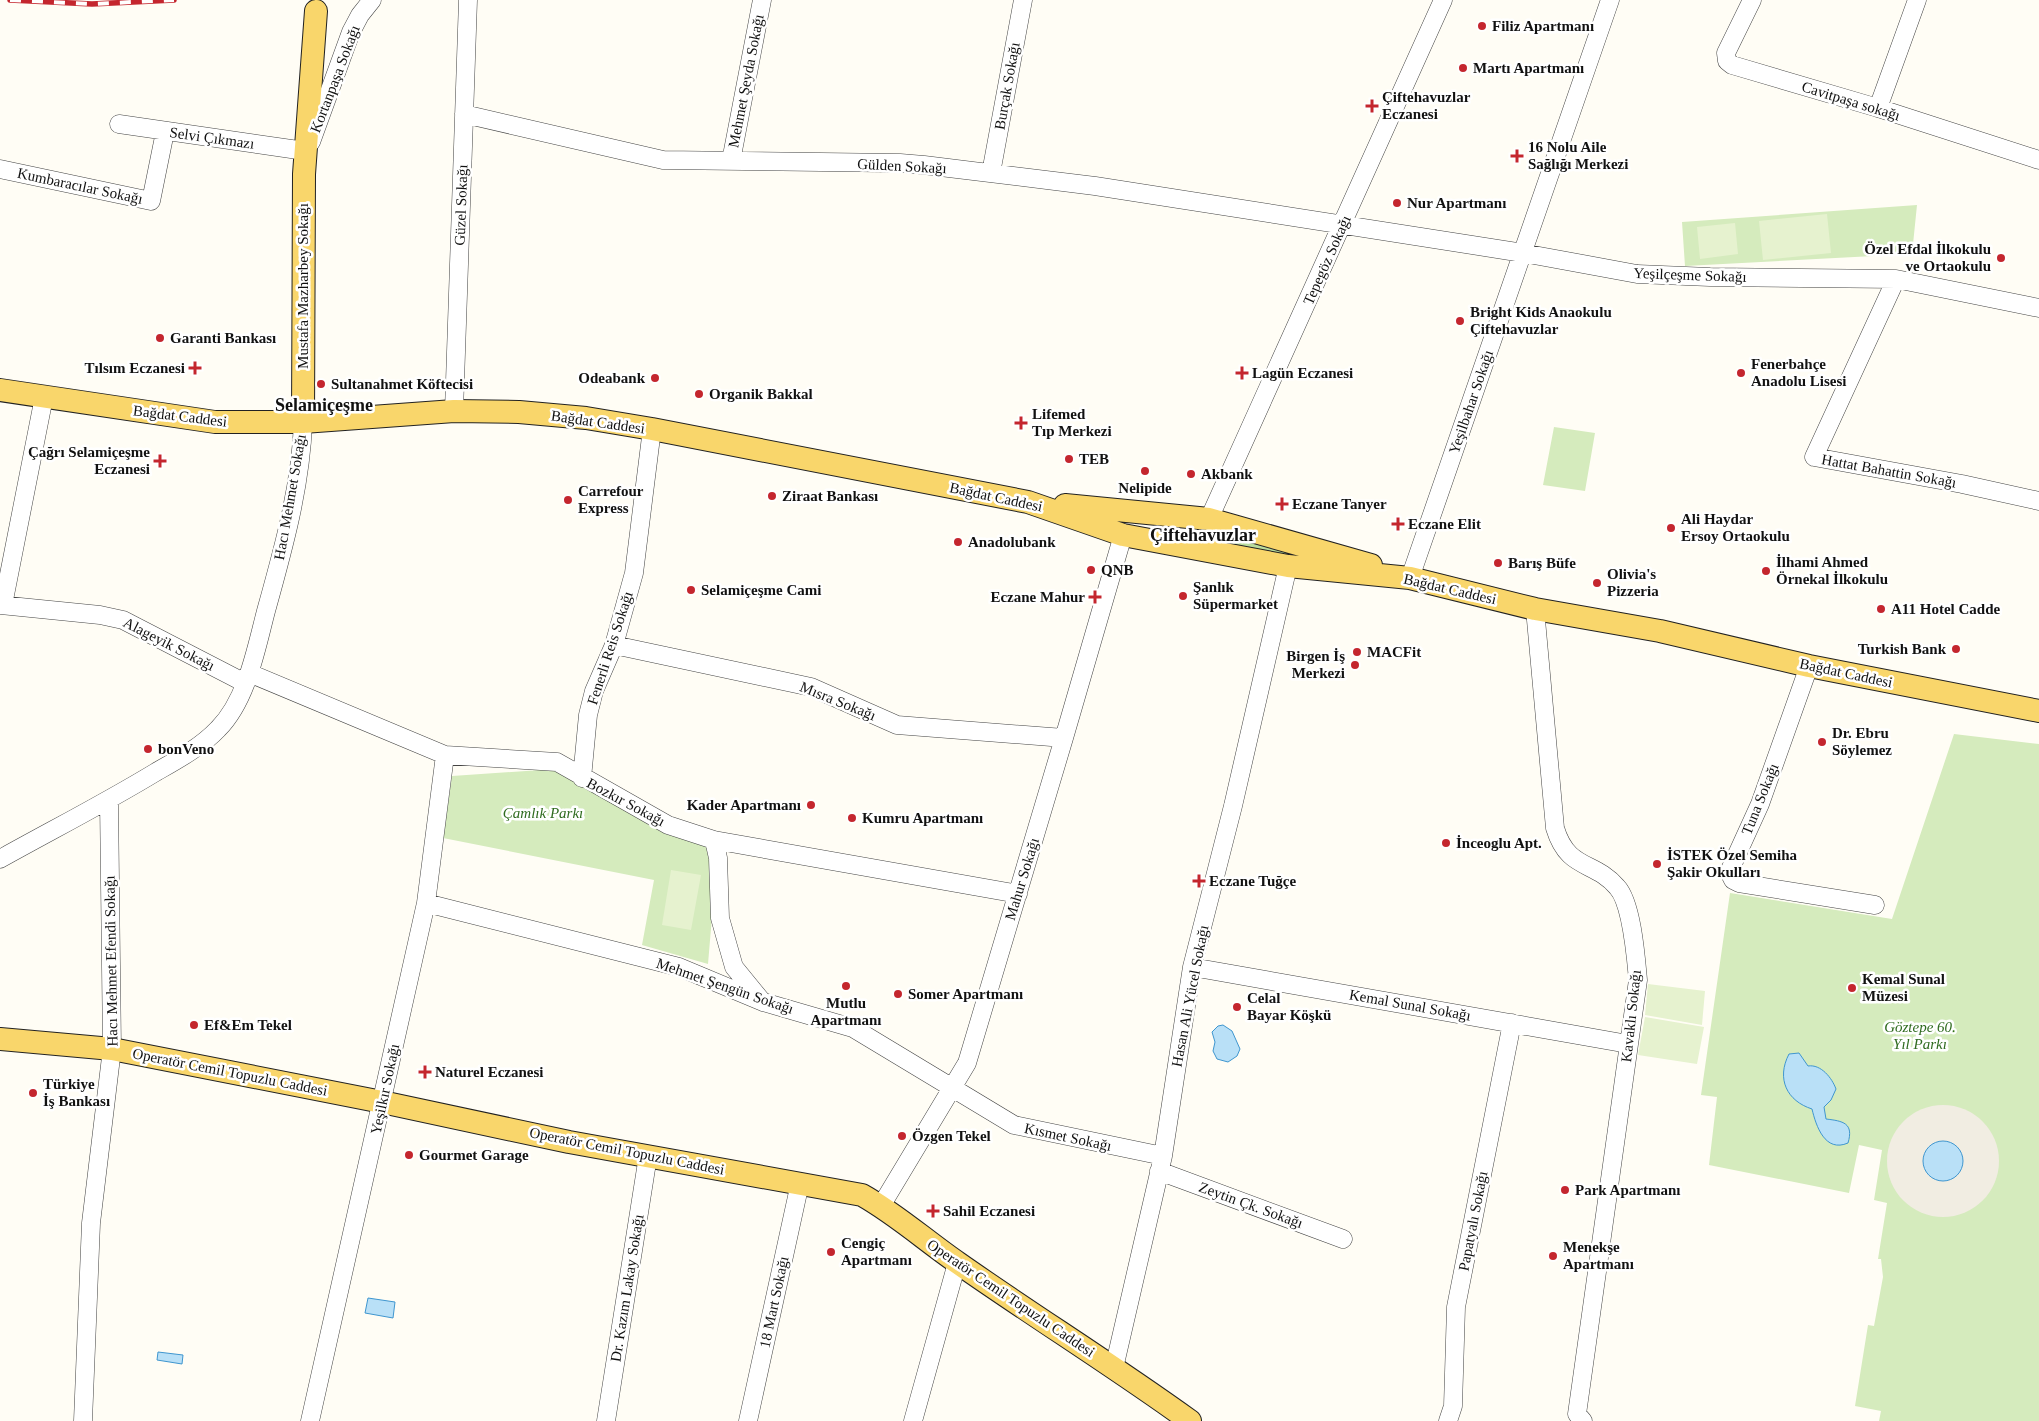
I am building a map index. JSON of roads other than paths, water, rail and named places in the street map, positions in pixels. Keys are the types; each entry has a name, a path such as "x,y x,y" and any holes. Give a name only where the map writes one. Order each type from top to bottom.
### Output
{"main road":[{"name":"Mustafa Mazharbey Sokağı","path":"303,422 304,156 316,11"},
{"name":"Bağdat Caddesi","path":"0,390 215,422 303,422 454,410 519,412 586,418 652,429 1028,502 1123,534 1288,566 1410,578 1535,609 1660,631 1809,666 2039,711"},
{"path":"1028,502 1209,519 1332,552 1410,578"},
{"name":"Operatör Cemil Topuzlu Caddesi","path":"0,1039 112,1049 382,1102 569,1142 862,1195 881,1206 957,1262 1190,1421"}],"street":[{"name":"Kortanpaşa Sokağı","path":"304,156 351,32 360,15 372,0"},
{"name":"Güzel Sokağı","path":"454,410 468,0"},
{"name":"Mehmet Şeyda Sokağı","path":"731,161 762,0"},
{"name":"Burçak Sokağı","path":"992,173 1023,0"},
{"name":"Tepegöz Sokağı","path":"1209,519 1443,0"},
{"name":"Yeşilbahar Sokağı","path":"1410,578 1610,0"},
{"name":"Cavitpaşa sokağı","path":"1752,0 1727,52 1726,57 1729,63 1878,108 2039,160"},
{"path":"1878,108 1917,0"},
{"name":"Gülden Sokağı","path":"464,114 660,160 900,163 1078,184 1342,226"},
{"name":"Selvi Çıkmazı","path":"119,124 304,156"},
{"name":"Kumbaracılar Sokağı","path":"0,169 150,201 165,132"},
{"name":"Yeşilçeşme Sokağı","path":"1342,226 1523,253 1619,271 1652,275 1896,279 2039,308"},
{"name":"Hattat Bahattin Sokağı","path":"1896,279 1814,457 1962,484 2039,501"},
{"path":"2,605 44,397"},
{"name":"Hacı Mehmet Sokağı","path":"247,678 277,572 298,474 303,422"},
{"name":"Fenerli Reis Sokağı","path":"582,778 588,715 594,691 614,645 634,573 652,429"},
{"name":"Mahur Sokağı","path":"881,1206 967,1063 1123,534"},
{"name":"Hasan Ali Yücel Sokağı","path":"1114,1368 1161,1164 1192,967 1233,806 1288,566"},
{"name":"Alageyik Sokağı","path":"2,605 123,620 247,678"},
{"name":"Kavaklı Sokağı","path":"1535,609 1555,828 1559,841 1565,851 1576,861 1609,879 1619,888 1635,943 1638,980 1577,1414 1583,1421"},
{"name":"Mısra Sokağı","path":"614,645 811,687 897,726 1064,738"},
{"name":"Tuna Sokağı","path":"1809,666 1760,804 1729,872 1733,880 1739,883 1875,904"},
{"path":"0,858 109,800 171,763 214,733 227,719 247,678"},
{"name":"Bozkır Sokağı","path":"247,678 445,754 557,762 582,778 668,825 714,840 1018,894"},
{"name":"Yeşilkır Sokağı","path":"310,1421 426,903 445,754"},
{"name":"Hacı Mehmet Efendi Sokağı","path":"83,1421 91,1223 112,1049 109,800"},
{"path":"714,840 718,858 720,918 734,967 763,1002"},
{"name":"Mehmet Şengün Sokağı","path":"426,903 679,967 763,1002 853,1028 953,1089"},
{"name":"Kemal Sunal Sokağı","path":"1192,967 1628,1044"},
{"name":"Papatyalı Sokağı","path":"1448,1421 1453,1406 1456,1307 1512,1023"},
{"name":"Kısmet Sokağı","path":"953,1089 1014,1125 1161,1164"},
{"name":"Dr. Kazım Lakay Sokağı","path":"606,1421 648,1156"},
{"name":"Zeytin Çk. Sokağı","path":"1161,1164 1343,1239"},
{"name":"18 Mart Sokağı","path":"748,1421 800,1183"},
{"path":"913,1421 957,1262"}],"water":[{"path":"1223,1025 1232,1031 1240,1049 1237,1056 1228,1062 1217,1059 1213,1051 1215,1042 1212,1032 1218,1026"},
{"path":"1799,1053 1808,1066 1822,1069 1834,1085 1836,1089 1831,1100 1824,1107 1826,1119 1846,1124 1849,1131 1848,1143 1840,1145 1828,1141 1819,1130 1812,1109 1796,1101 1786,1088 1784,1080 1785,1063 1789,1054"},
{"path":"1947,1141 1954,1144 1960,1150 1963,1161 1962,1169 1954,1178 1947,1181 1939,1181 1932,1178 1924,1169 1923,1157 1926,1150 1935,1142"},
{"path":"368,1298 395,1302 393,1318 365,1313"},
{"path":"158,1352 183,1355 182,1364 157,1360"}],"railway":[{"path":"10,0 92,4 174,0"}],"place":[{"name":"Filiz Apartmanı","path":"1482,26"},
{"name":"Martı Apartmanı","path":"1463,68"},
{"name":"Çiftehavuzlar Eczanesi","path":"1372,106"},
{"name":"16 Nolu Aile Sağlığı Merkezi","path":"1517,156"},
{"name":"Nur Apartmanı","path":"1397,203"},
{"name":"Özel Efdal İlkokulu ve Ortaokulu","path":"2001,258"},
{"name":"Bright Kids Anaokulu Çiftehavuzlar","path":"1460,321"},
{"name":"Garanti Bankası","path":"160,338"},
{"name":"Tılsım Eczanesi","path":"195,368"},
{"name":"Lagün Eczanesi","path":"1242,373"},
{"name":"Fenerbahçe Anadolu Lisesi","path":"1741,373"},
{"name":"Odeabank","path":"655,378"},
{"name":"Sultanahmet Köftecisi","path":"321,384"},
{"name":"Organik Bakkal","path":"699,394"},
{"name":"Lifemed Tıp Merkezi","path":"1021,423"},
{"name":"TEB","path":"1069,459"},
{"name":"Çağrı Selamiçeşme Eczanesi","path":"160,461"},
{"name":"Nelipide","path":"1145,471"},
{"name":"Akbank","path":"1191,474"},
{"name":"Ziraat Bankası","path":"772,496"},
{"name":"Carrefour Express","path":"568,500"},
{"name":"Eczane Tanyer","path":"1282,504"},
{"name":"Eczane Elit","path":"1398,524"},
{"name":"Ali Haydar Ersoy Ortaokulu","path":"1671,528"},
{"name":"Anadolubank","path":"958,542"},
{"name":"Barış Büfe","path":"1498,563"},
{"name":"QNB","path":"1091,570"},
{"name":"İlhami Ahmed Örnekal İlkokulu","path":"1766,571"},
{"name":"Olivia's Pizzeria","path":"1597,583"},
{"name":"Selamiçeşme Cami","path":"691,590"},
{"name":"Şanlık Süpermarket","path":"1183,596"},
{"name":"Eczane Mahur","path":"1095,597"},
{"name":"A11 Hotel Cadde","path":"1881,609"},
{"name":"Turkish Bank","path":"1956,649"},
{"name":"MACFit","path":"1357,652"},
{"name":"Birgen İş Merkezi","path":"1355,665"},
{"name":"Dr. Ebru Söylemez","path":"1822,742"},
{"name":"bonVeno","path":"148,749"},
{"name":"Kader Apartmanı","path":"811,805"},
{"name":"Kumru Apartmanı","path":"852,818"},
{"name":"İnceoglu Apt.","path":"1446,843"},
{"name":"İSTEK Özel Semiha Şakir Okulları","path":"1657,864"},
{"name":"Eczane Tuğçe","path":"1199,881"},
{"name":"Mutlu Apartmanı","path":"846,986"},
{"name":"Kemal Sunal Müzesi","path":"1852,988"},
{"name":"Somer Apartmanı","path":"898,994"},
{"name":"Celal Bayar Köşkü","path":"1237,1007"},
{"name":"Ef&Em Tekel","path":"194,1025"},
{"name":"Naturel Eczanesi","path":"425,1072"},
{"name":"Türkiye İş Bankası","path":"33,1093"},
{"name":"Özgen Tekel","path":"902,1136"},
{"name":"Gourmet Garage","path":"409,1155"},
{"name":"Park Apartmanı","path":"1565,1190"},
{"name":"Sahil Eczanesi","path":"933,1211"},
{"name":"Cengiç Apartmanı","path":"831,1252"},
{"name":"Menekşe Apartmanı","path":"1553,1256"}],"district":[{"name":"Selamiçeşme","path":"324,405"},
{"name":"Çiftehavuzlar","path":"1203,535"}],"park label":[{"name":"Çamlık Parkı","path":"543,813"},
{"name":"Göztepe 60. Yıl Parkı","path":"1920,1036"}]}
